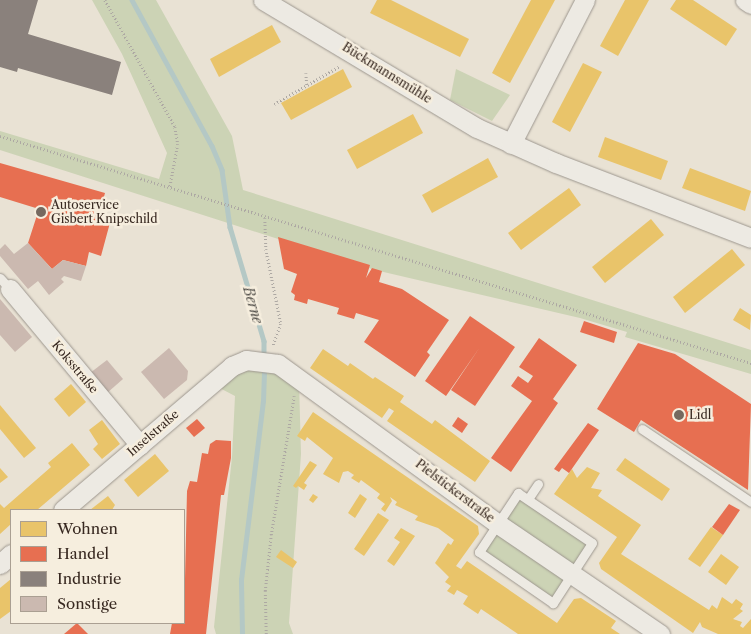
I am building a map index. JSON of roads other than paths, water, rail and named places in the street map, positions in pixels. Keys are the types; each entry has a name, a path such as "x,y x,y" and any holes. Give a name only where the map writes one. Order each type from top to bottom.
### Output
{"street":[{"name":"Bückmannsmühle","path":"263,0 477,128 511,144 751,238"},
{"path":"511,144 585,0"},
{"path":"745,0 751,4"},
{"name":"Koksstraße","path":"5,283 140,445"},
{"name":"Inselstraße","path":"64,509 218,376 246,360"},
{"name":"Pielstickerstraße","path":"246,360 287,370 498,524 573,573 660,634"},
{"path":"0,564 10,555"}],"lane":[{"path":"642,430 751,502"},
{"path":"528,499 538,484"},
{"path":"518,493 528,499 592,544 553,603 479,552 518,493"}],"waterway":[{"name":"Berne","path":"132,0 212,146 222,170 230,227 264,341 264,357"},
{"name":"Berne","path":"242,634 241,580 263,401 264,367"}],"place":[{"name":"Autoservice Gisbert Knipschild","path":"41,212"},
{"name":"Lidl","path":"679,415"}]}
